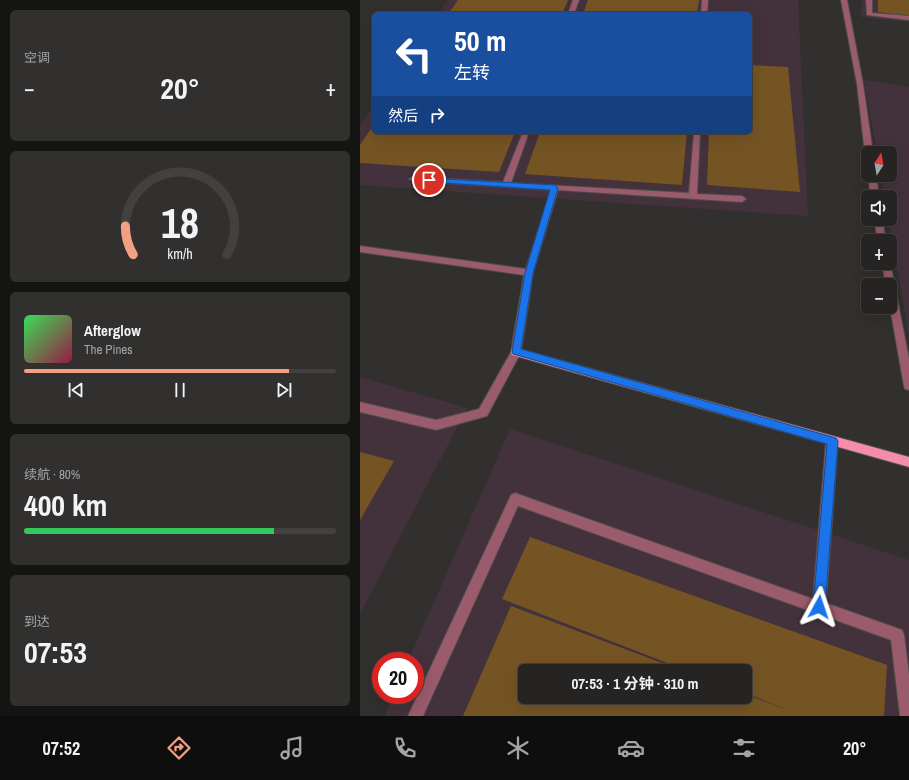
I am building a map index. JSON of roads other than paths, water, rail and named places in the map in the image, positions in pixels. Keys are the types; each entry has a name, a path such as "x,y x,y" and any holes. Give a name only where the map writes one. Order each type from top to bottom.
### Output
{"main road":[{"path":"516,352 909,462"}],"street":[{"path":"572,12 576,0"},
{"path":"704,12 705,0"},
{"path":"844,0 860,84 868,146"},
{"path":"869,0 870,14 909,18"},
{"path":"506,185 525,134"},
{"path":"693,196 697,134"},
{"path":"413,179 742,200"},
{"path":"360,407 436,425 483,413 516,352 529,273 555,188"},
{"path":"360,249 529,273"},
{"path":"887,270 909,386"},
{"path":"819,607 832,441"},
{"path":"415,716 515,499 897,635 907,716"}]}
